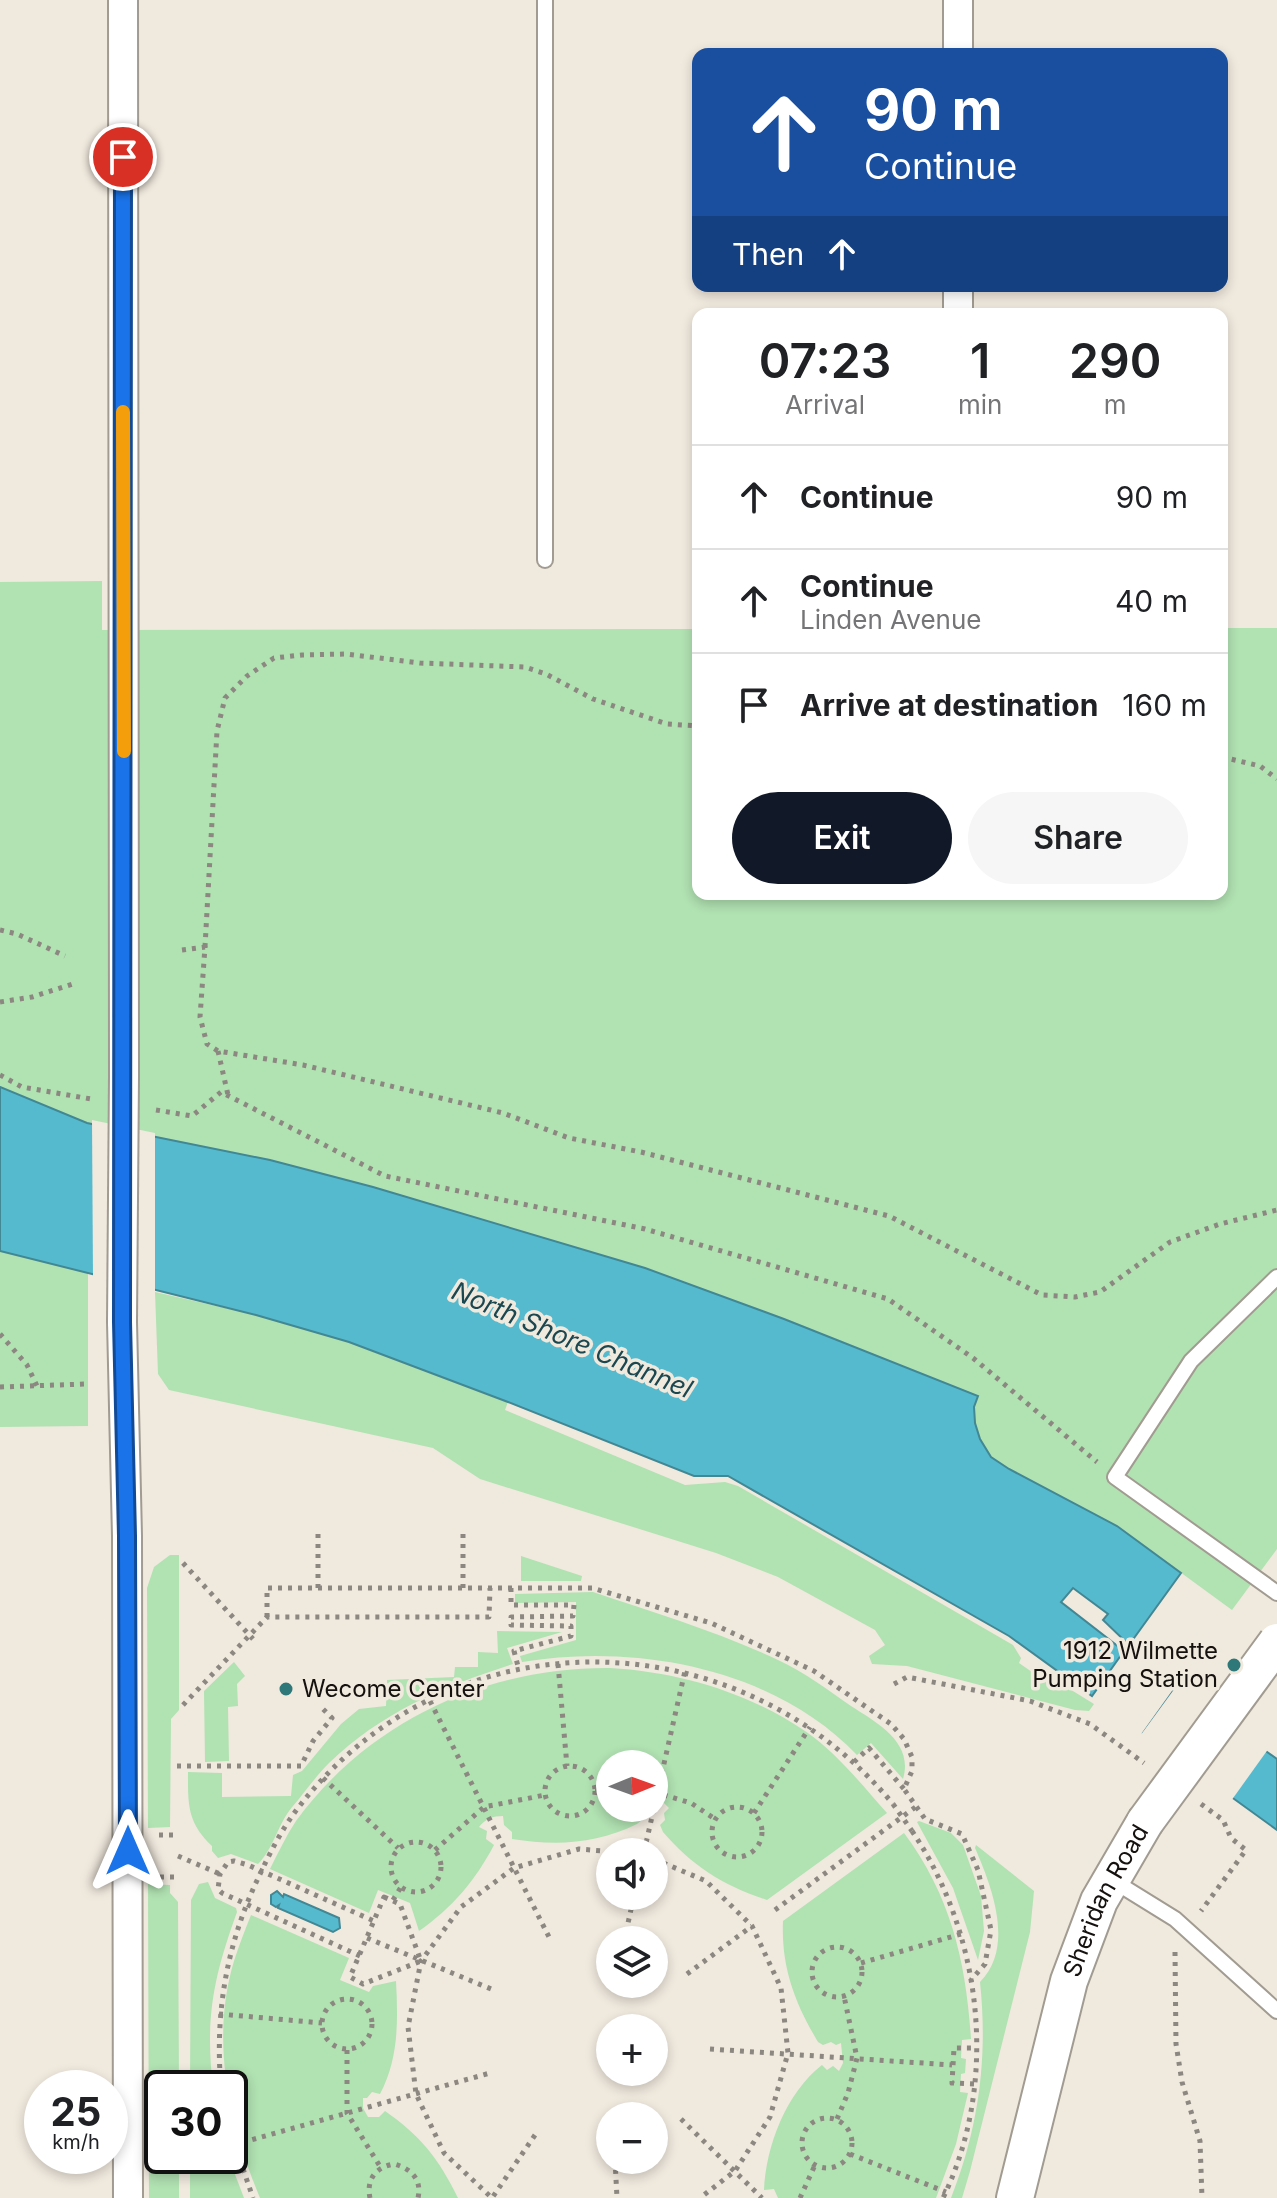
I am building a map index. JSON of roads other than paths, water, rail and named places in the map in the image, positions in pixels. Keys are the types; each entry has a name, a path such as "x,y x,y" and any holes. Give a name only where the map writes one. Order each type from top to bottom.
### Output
{"street":[{"path":"123,0 122,1322 127,1536 128,2198"},
{"path":"958,0 958,48"},
{"name":"Sheridan Road","path":"1015,2198 1069,1981 1099,1901 1145,1822 1277,1642"}],"lane":[{"path":"545,0 545,560"},
{"path":"1277,1277 1191,1361 1115,1477 1277,1593"},
{"path":"1112,1880 1175,1919 1277,2011"}],"water":[{"name":"North Shore Channel","path":"0,1087 87,1123 270,1160 373,1187 645,1268 978,1396 974,1407 975,1423 991,1457 1117,1526 1181,1573 1129,1645 1103,1620 1108,1614 1073,1588 1061,1602 1124,1651 1092,1696 1009,1636 728,1476 694,1476 349,1342 256,1315 0,1251"},
{"path":"1176,1687 1277,1759 1277,1830 1143,1733"},
{"path":"277,1891 283,1897 284,1894 339,1918 340,1928 333,1932 278,1908 279,1905 276,1907 271,1904 271,1895"}],"place":[{"name":"1912 Wilmette Pumping Station","path":"1234,1665"},
{"name":"Wecome Center","path":"286,1689"}]}
